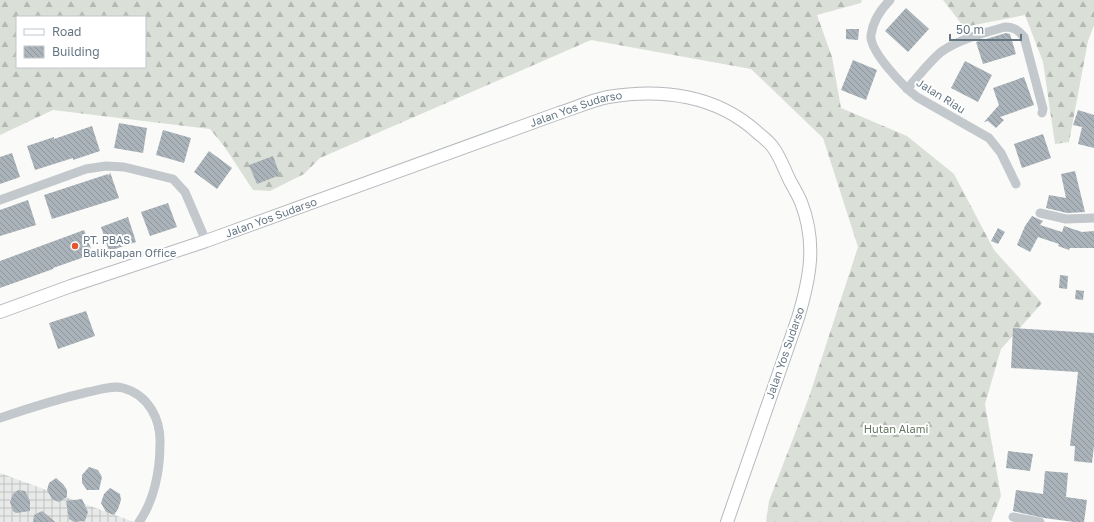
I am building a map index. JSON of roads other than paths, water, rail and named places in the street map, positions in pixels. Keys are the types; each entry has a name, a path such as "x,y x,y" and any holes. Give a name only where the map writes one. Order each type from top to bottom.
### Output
{"main road":[{"name":"Jalan Yos Sudarso","path":"0,312 206,241 607,97 645,94 671,94 698,99 724,109 748,123 771,146 782,163 801,202 808,224 811,254 807,288 798,318 727,522"}],"street":[{"name":"Jalan Riau","path":"890,0 878,12 871,36 879,56 907,89 917,97 989,138 1001,153 1016,184"},
{"path":"907,89 941,52 958,42 1005,27 1011,27 1016,29 1024,37 1042,113"},
{"path":"0,200 86,170 106,166 124,167 174,179 185,192 206,241"},
{"path":"1040,213 1066,219 1094,218"},
{"path":"0,418 69,396 107,388 123,388 142,398 156,417 160,432 160,453 158,475 145,513 139,522"},
{"path":"1013,517 1040,522"}],"place":[{"name":"PT. PBAS Balikpapan Office","path":"75,246"}],"park label":[{"name":"Hutan Alami","path":"896,429"}]}
